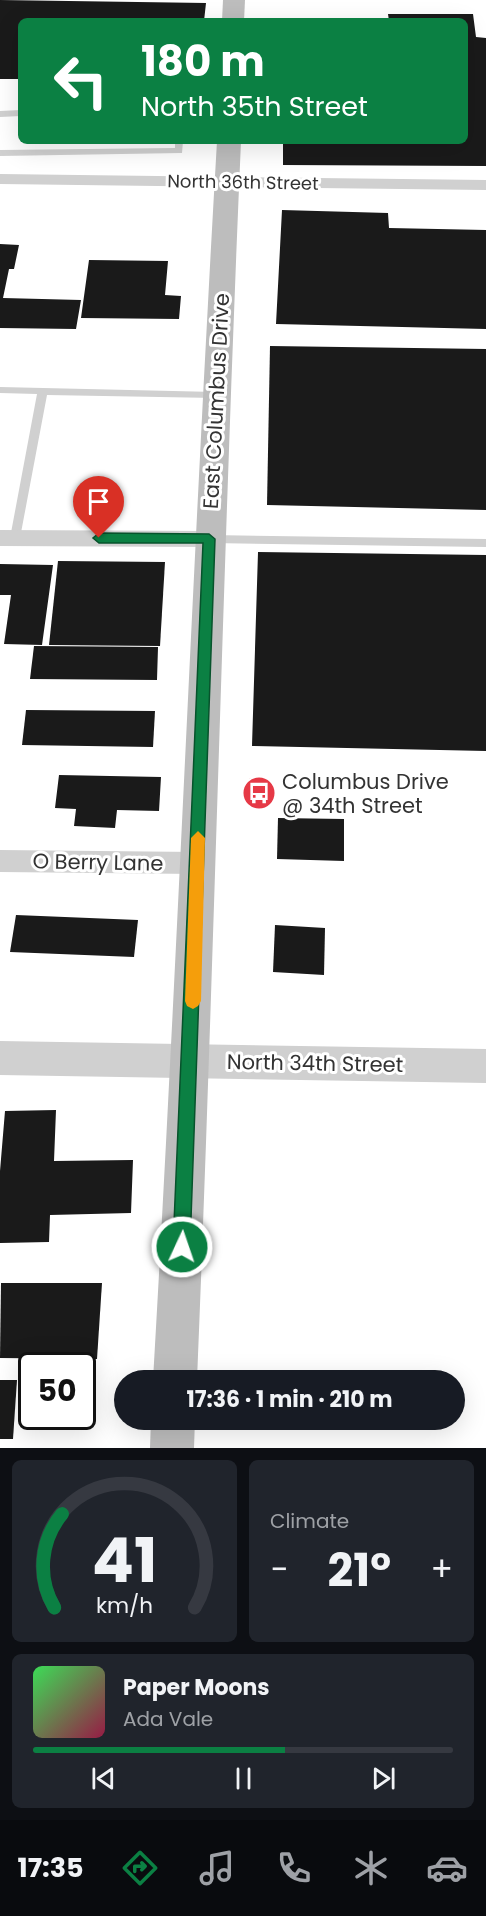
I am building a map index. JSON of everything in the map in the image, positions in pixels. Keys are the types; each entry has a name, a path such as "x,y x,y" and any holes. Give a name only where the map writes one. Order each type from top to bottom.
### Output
{"main road":[{"path":"233,18 234,0"},
{"name":"East Columbus Drive","path":"176,1370 191,1060 209,539 229,144"},
{"path":"172,1448 173,1430"}],"street":[{"name":"North 36th Street","path":"0,179 486,185"},
{"path":"8,538 209,539"},
{"name":"O Berry Lane","path":"0,861 197,863"},
{"name":"North 34th Street","path":"0,1058 486,1066"}],"lane":[{"path":"0,114 18,113"},
{"path":"0,153 179,151 179,144"},
{"path":"0,390 216,395"},
{"path":"8,538 43,391"},
{"path":"209,539 486,543"}],"building":[{"path":"0,0 206,3 204,18 18,18 18,79 0,79"},
{"path":"388,14 473,14 476,37 486,38 486,166 283,165 283,144 468,144 468,18 389,18"},
{"path":"282,210 388,213 389,228 486,230 486,329 276,324"},
{"path":"0,244 19,245 14,269 9,269 3,298 81,300 76,329 0,328"},
{"path":"89,260 168,261 165,295 181,296 179,319 81,318"},
{"path":"270,346 486,349 486,510 267,505"},
{"path":"258,552 486,555 486,751 252,746"},
{"path":"58,561 165,562 160,646 49,645"},
{"path":"0,564 53,565 42,645 4,644 11,595 0,595"},
{"path":"34,646 158,647 157,680 30,679"},
{"path":"26,710 155,711 153,747 22,745"},
{"path":"59,775 161,777 159,811 117,810 115,828 74,826 76,809 55,808"},
{"path":"278,818 344,819 344,861 277,859"},
{"path":"16,915 138,920 134,957 10,952"},
{"path":"275,925 325,928 324,975 273,972"},
{"path":"56,1110 54,1161 133,1160 131,1213 50,1215 49,1242 0,1243 0,1171 5,1111"},
{"path":"1,1283 102,1283 97,1359 96,1352 18,1352 18,1358 0,1358"},
{"path":"0,1380 17,1380 13,1439 0,1439"}],"slow traffic":[{"path":"193,1001 198,838"}],"place":[{"name":"Columbus Drive @ 34th Street","path":"259,793"}],"route":[{"path":"99,538 209,539 191,1060 182,1247"}]}
